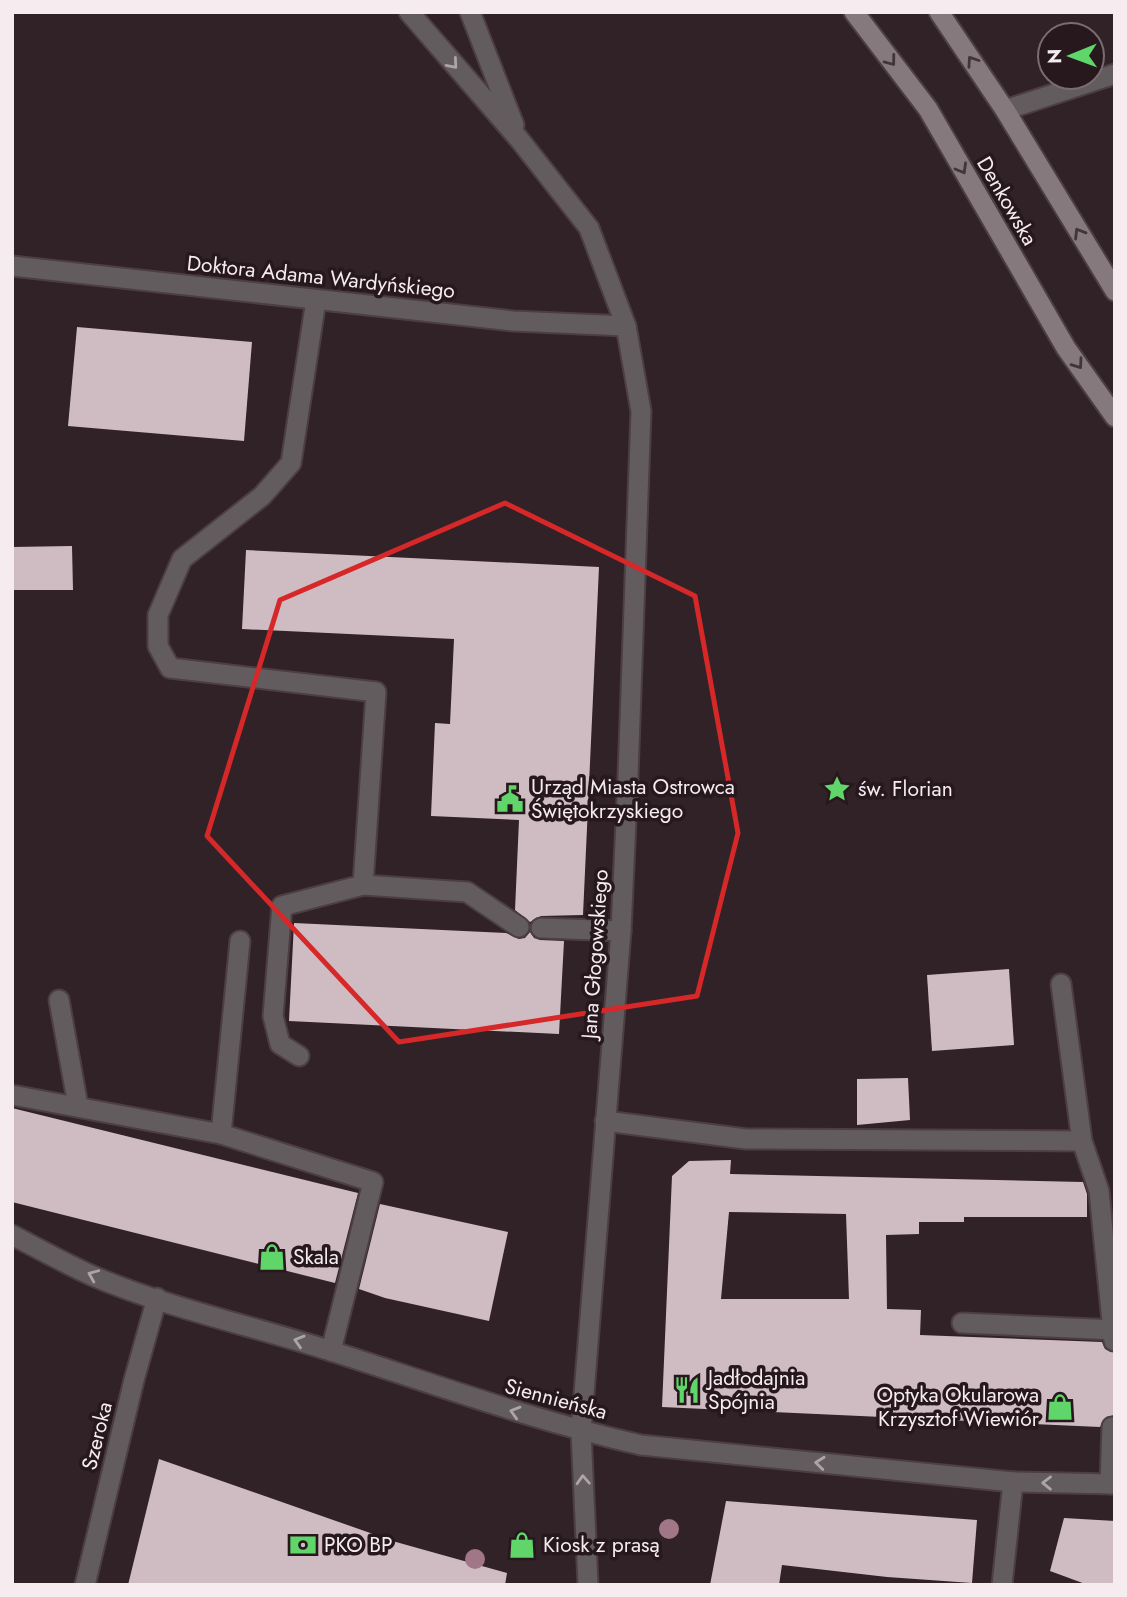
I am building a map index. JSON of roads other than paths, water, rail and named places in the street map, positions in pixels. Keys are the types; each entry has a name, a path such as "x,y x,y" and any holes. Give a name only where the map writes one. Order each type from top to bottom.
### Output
{"main road":[{"name":"Denkowska","path":"854,12 928,109 1066,348 1115,417"},
{"path":"939,12 1005,110 1115,291"}],"street":[{"path":"409,12 519,139"},
{"path":"470,12 519,139"},
{"path":"1005,110 1115,74"},
{"name":"Jana Głogowskiego","path":"519,139 589,228 626,326 641,411 621,931 581,1431 588,1585"},
{"name":"Doktora Adama Wardyńskiego","path":"12,267 513,321 626,326"},
{"path":"316,300 291,463 262,496 182,559 158,615 158,646 170,668 376,692 363,885"},
{"path":"299,1056 280,1044 273,1016 282,906 363,885 467,892 519,927"},
{"path":"541,928 621,931"},
{"path":"221,1134 240,941"},
{"path":"962,1323 1114,1333 1099,1191 1082,1141 1061,984"},
{"path":"59,1000 78,1106"},
{"path":"12,1095 221,1134 373,1182 331,1351"},
{"path":"605,1121 746,1139 1082,1141"},
{"name":"Siennieńska","path":"12,1236 93,1276 157,1298 331,1351 484,1403 641,1445 1013,1482 1113,1484"},
{"name":"Szeroka","path":"85,1585 134,1380 157,1298"},
{"path":"1112,1427 1113,1484"},
{"path":"1002,1585 1013,1482"}],"place":[{"name":"św. Florian","path":"837,789"},
{"name":"Urząd Miasta Ostrowca Świętokrzyskiego","path":"510,799"},
{"name":"Skala","path":"272,1257"},
{"name":"Jadłodajnia Spójnia","path":"687,1390"},
{"name":"Optyka Okularowa Krzysztof Wiewiór","path":"1060,1407"},
{"name":"PKO BP","path":"303,1545"},
{"name":"Kiosk z prasą","path":"522,1545"}]}
